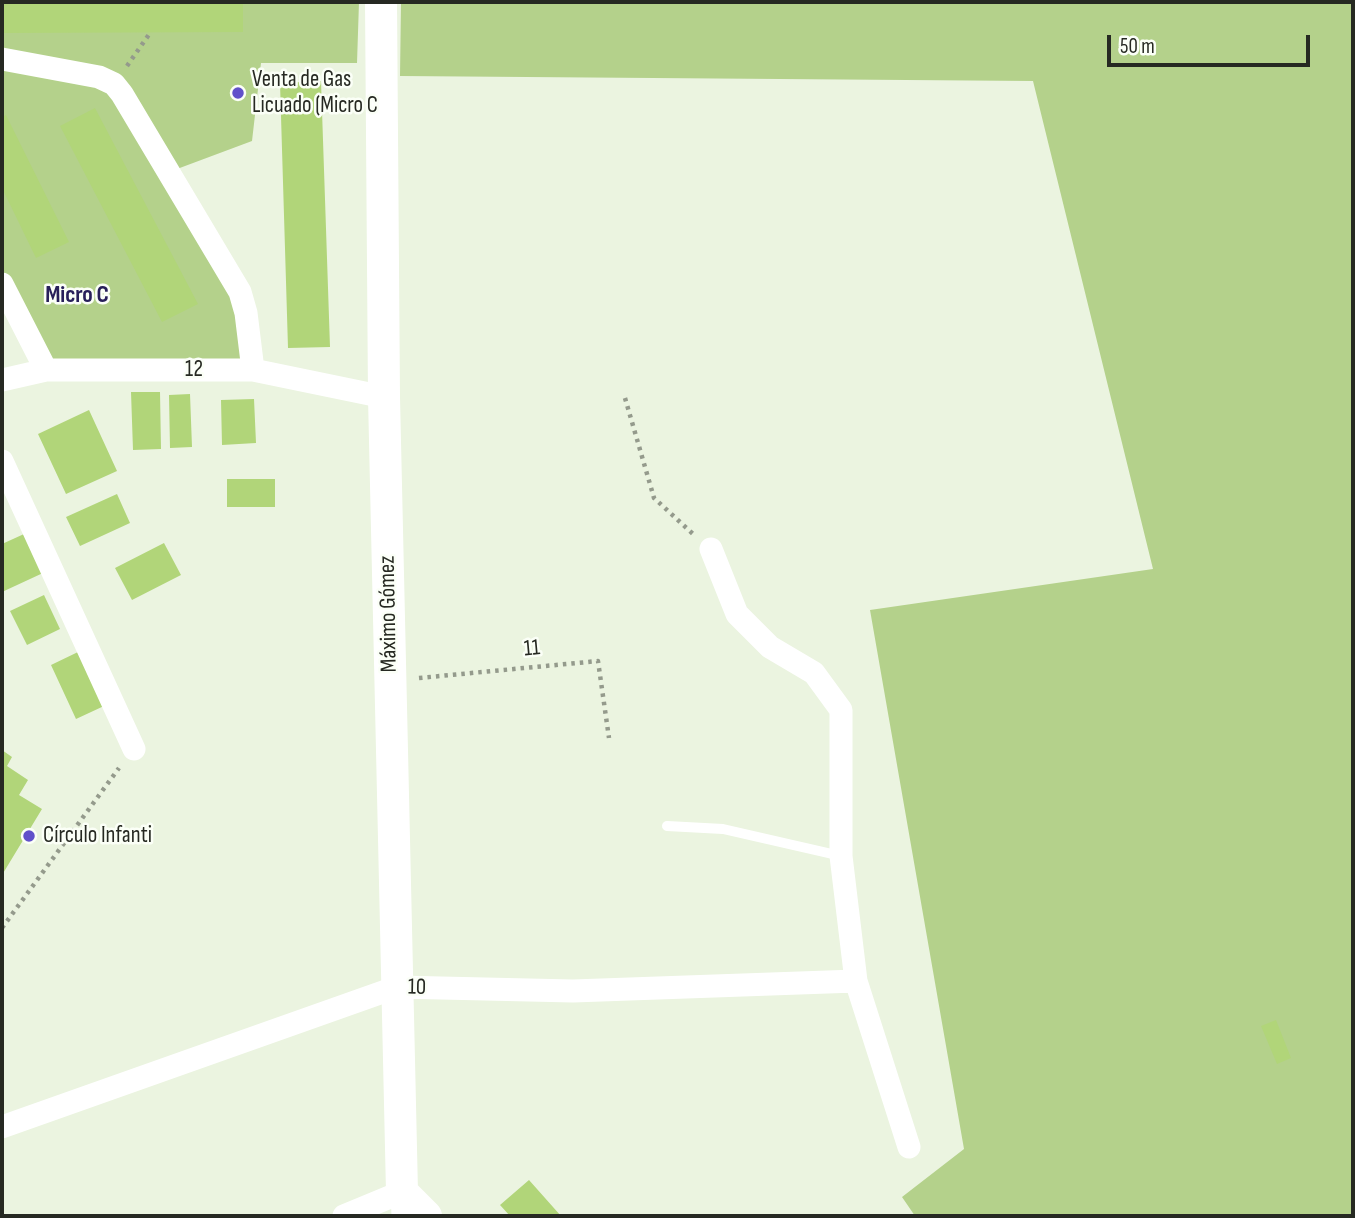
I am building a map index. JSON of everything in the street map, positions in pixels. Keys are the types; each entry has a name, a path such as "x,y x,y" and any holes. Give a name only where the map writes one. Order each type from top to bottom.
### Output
{"main road":[{"name":"Máximo Gómez","path":"381,2 384,397 402,1204"},
{"path":"402,1204 426,1216"}],"street":[{"path":"2,59 99,77 114,84 240,292 246,313 253,370"},
{"path":"2,284 46,370"},
{"name":"12","path":"2,380 46,370 253,370 384,397"},
{"path":"2,460 134,749"},
{"path":"711,549 737,614 770,647 814,673 841,710 841,856 856,981 909,1147"},
{"name":"10","path":"2,1127 397,987 573,991 856,981"},
{"path":"344,1216 402,1204"}],"lane":[{"path":"667,826 723,829 841,856"}],"path":[{"path":"114,84 150,33"},
{"path":"625,398 654,498 711,549"},
{"name":"11","path":"391,680 598,661 609,738"},
{"path":"2,928 134,749"}],"green space":[{"path":"2,2 359,2 357,63 261,63 252,141 169,172 240,292 253,370 46,370 2,284"},
{"path":"401,2 1353,2 1353,1216 915,1216 902,1197 964,1149 870,610 1153,569 1033,81 400,76"}],"building":[{"path":"2,2 243,2 243,32 2,33"},
{"path":"321,81 330,347 288,348 280,83"},
{"path":"95,108 198,304 162,322 60,126"},
{"path":"6,115 69,242 36,258 2,188 2,117"},
{"path":"131,392 160,392 161,449 133,450"},
{"path":"190,394 192,447 170,448 169,395"},
{"path":"254,399 256,443 222,445 221,400"},
{"path":"89,410 117,471 66,494 38,434"},
{"path":"227,479 275,479 275,507 227,507"},
{"path":"117,494 130,523 80,546 66,517"},
{"path":"24,534 43,573 2,592 2,544"},
{"path":"164,543 181,575 132,600 115,568"},
{"path":"44,595 60,629 27,645 10,611"},
{"path":"78,652 104,706 76,719 51,665"},
{"path":"2,750 12,757 7,766 28,780 19,795 42,809 2,875"},
{"path":"1276,1020 1291,1058 1277,1064 1261,1026"},
{"path":"529,1180 561,1216 510,1216 500,1205"}],"place":[{"name":"Venta de Gas Licuado (Micro C","path":"238,93"},
{"name":"Círculo Infanti","path":"29,836"}],"district":[{"name":"Micro C","path":"77,296"}]}
